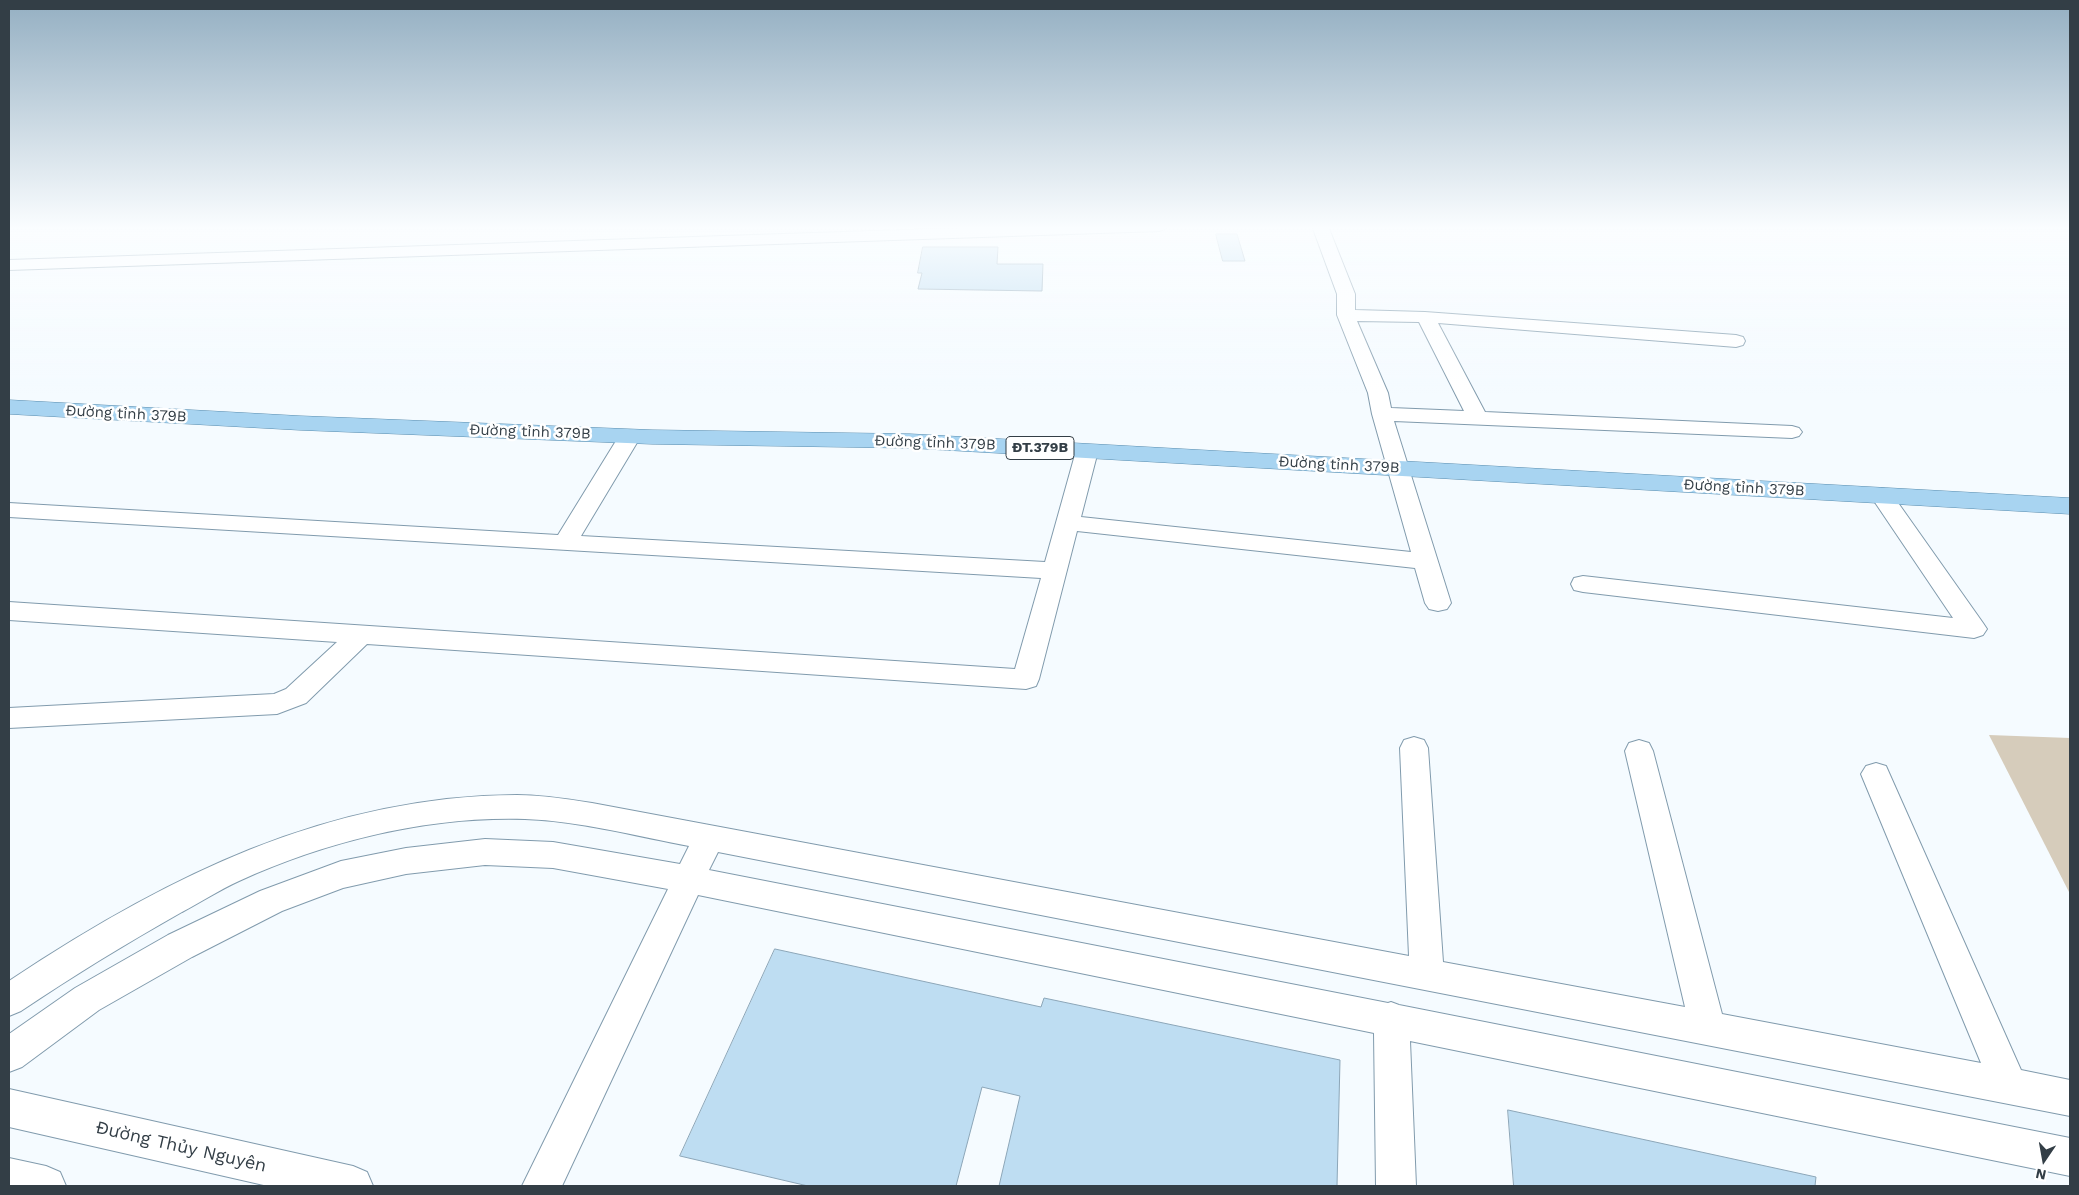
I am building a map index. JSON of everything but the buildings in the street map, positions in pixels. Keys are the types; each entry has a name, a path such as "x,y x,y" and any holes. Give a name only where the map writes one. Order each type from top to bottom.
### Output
{"main road":[{"name":"Đường tỉnh 379B","path":"9,407 300,423 630,436 910,441 2070,506"}],"street":[{"path":"1341,282 1346,294 1346,315 1378,393 1382,414 1438,603"},
{"path":"1346,315 1425,317 1736,341"},
{"path":"1425,317 1478,418"},
{"path":"1382,414 1792,432"},
{"path":"565,542 630,436"},
{"path":"9,611 1026,679 1087,451"},
{"path":"1583,584 1974,629 1881,495"},
{"path":"9,510 1055,571"},
{"path":"1068,523 1426,561"},
{"path":"9,718 276,704 296,696 361,634"},
{"path":"1414,748 1427,975"},
{"path":"1639,751 1708,1029"},
{"path":"1876,774 2010,1087"},
{"path":"9,1000 57,968 132,923 227,872 302,843 368,825 438,811 518,807 592,815 2070,1098"},
{"path":"542,1186 709,837"},
{"path":"9,1055 87,999 180,946 271,900 340,875 406,861 486,852 553,856 688,879 2070,1157"},
{"path":"1391,1020 1396,1186"},
{"name":"Đường Thủy Nguyên","path":"9,1108 353,1186"},
{"path":"9,1177 46,1186"}],"shaded area":[{"path":"1989,735 2070,738 2070,894"}]}
